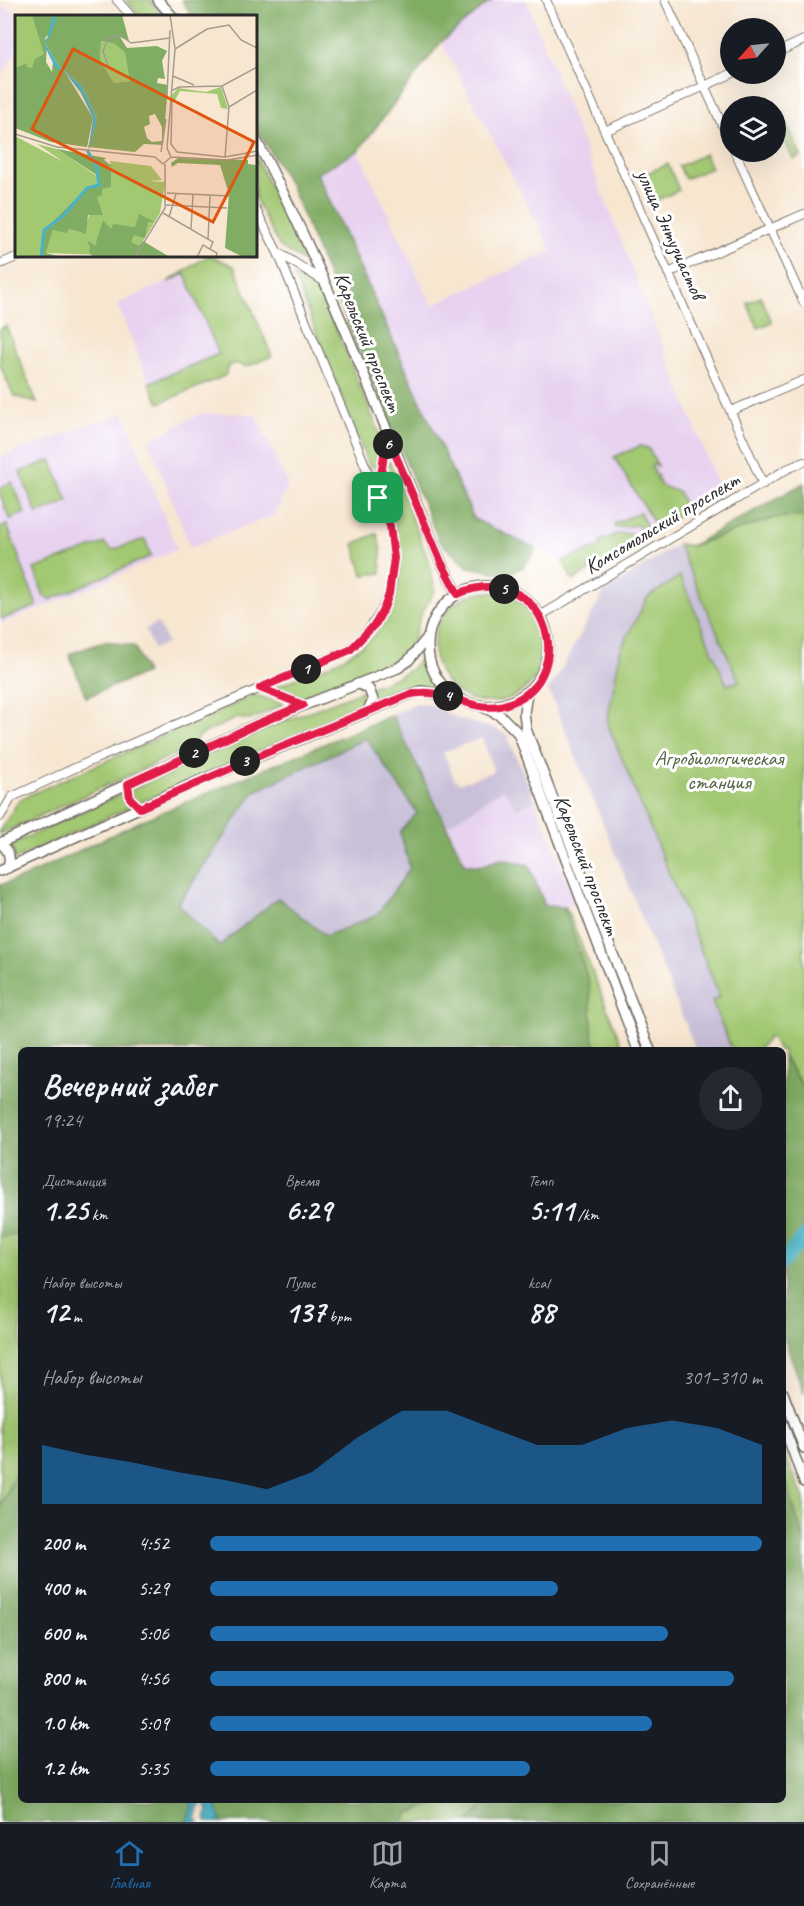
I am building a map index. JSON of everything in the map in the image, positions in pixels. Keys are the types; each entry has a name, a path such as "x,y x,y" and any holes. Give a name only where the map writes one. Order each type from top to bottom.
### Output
{"main road":[{"path":"158,0 171,15"},
{"name":"Карельский проспект","path":"256,140 290,204 325,282 441,562 458,594"},
{"path":"493,586 516,592 526,599 540,616 547,634 548,656 539,680 527,693 503,705 483,707 454,697 422,691 268,752 4,869 10,859 9,853 0,843 257,724 398,668 408,661 427,638 434,617 445,603 458,594 474,587 493,586"},
{"path":"427,638 428,653 433,668 441,684 454,697"},
{"path":"359,684 369,688 373,700 368,711"},
{"name":"Карельский проспект","path":"527,693 524,713 526,729 649,1047"},
{"name":"Карельский проспект","path":"483,707 501,716 518,733 637,1047"},
{"path":"128,784 130,798 140,808"},
{"path":"611,980 621,975"},
{"path":"786,1402 804,1448"},
{"path":"786,1433 804,1482"}],"street":[{"path":"117,0 130,15"},
{"name":"улица Энтузиастов","path":"546,0 763,484"},
{"path":"665,0 720,119"},
{"path":"786,48 804,40"},
{"path":"605,131 720,79"},
{"path":"740,162 804,303"},
{"path":"0,817 12,797 350,650 376,623 389,594 394,558 390,526 278,253 256,210"},
{"path":"669,273 804,214"},
{"path":"278,253 325,282"},
{"path":"0,264 19,256"},
{"path":"730,411 804,380"},
{"path":"378,498 385,447 390,442"},
{"name":"Комсомольский проспект","path":"540,616 804,462"},
{"path":"260,688 303,705"}],"shaded area":[{"path":"492,0 526,0 720,490 573,581 563,561 474,519 317,172 358,151 432,305 552,251 441,42"},
{"path":"0,4 18,15 15,15 15,53 0,79"},
{"path":"185,274 219,354 149,383 117,304"},
{"path":"124,413 177,549 2,624 0,618 0,457"},
{"path":"202,413 255,414 288,484 275,515 190,547 149,440"},
{"path":"678,544 739,681 727,686 681,576 720,998 713,1001 731,1047 695,1047 549,691 604,592"},
{"path":"158,623 167,643 153,649 145,629"},
{"path":"416,703 430,704 459,719 496,729 509,736 508,739 536,802 517,808 503,789 447,826 392,715","holes":["482,738 494,771 461,783 455,780 443,752"]},
{"path":"366,738 417,813 400,832 410,868 377,915 326,936 278,898 219,946 178,904 254,792"},
{"path":"503,789 517,808 536,802 576,904 564,907 545,906 501,859 479,866 465,864 447,826"}],"green space":[{"path":"126,0 150,0 162,15 139,15"},
{"path":"182,0 492,0 441,42 358,151 317,173 474,519 536,549 524,567 506,574 468,567 439,541 290,185 256,127 256,15 190,15"},
{"path":"786,121 801,156 793,159 786,143"},
{"path":"705,154 711,168 685,179 679,166"},
{"path":"256,157 307,264 279,246 256,200"},
{"path":"668,164 679,190 655,201 643,175"},
{"path":"207,256 234,266 272,356 246,367 236,363 228,366 225,376 159,403 149,383 219,354 185,274 168,282"},
{"path":"301,274 318,285 380,435 376,467 369,466 294,276"},
{"path":"761,297 772,322 758,328 747,303"},
{"path":"6,326 37,403 14,396 0,365 0,329"},
{"path":"640,446 648,448 658,466 653,464 651,469 655,470 654,474 658,476 656,480 660,482 659,485 679,492 685,506 681,514 657,528 614,457"},
{"path":"51,460 68,501 37,514 20,472"},
{"path":"390,461 429,562 435,590 421,615 411,647 400,659 300,700 273,688 326,667 359,648 385,621 394,604 399,575 399,547 383,486"},
{"path":"12,482 25,513 10,519 0,495 0,488"},
{"path":"804,483 804,515 774,518 691,546"},
{"path":"640,512 650,534 646,536 642,528 636,525 615,528 614,524"},
{"name":"Агробиологическая станция","path":"804,515 804,1089 786,1061 786,1047 777,1047 770,1036 761,1047 731,1047 712,1001 720,997 607,722 621,648 648,597 680,576 727,685 739,681 678,544 692,546 774,518"},
{"path":"7,525 37,606 2,619 0,613 0,528"},
{"path":"377,533 381,550 381,573 363,575 354,544"},
{"path":"631,533 637,541 573,581 563,561 601,546 600,541 617,534"},
{"path":"145,539 151,556 50,600 44,596 34,569 104,543 112,550"},
{"path":"489,592 510,596 528,608 540,626 544,647 540,668 528,686 510,698 489,702 468,698 450,686 438,668 434,647 438,626 450,608 468,596"},
{"path":"106,641 135,647 146,673 86,697 69,654"},
{"path":"424,655 427,672 437,688 420,686 404,690 207,773 14,860 14,851 10,845 252,734 397,677 411,669"},
{"path":"255,695 284,704 250,720 237,718 200,735 191,747 0,834 0,830 20,799"},
{"path":"392,715 465,864 479,866 501,859 529,865 545,906 564,907 589,983 593,1039 597,1047 18,1047 18,1234 0,1237 0,885 22,878 141,821","holes":["366,738 417,813 400,832 410,868 377,915 326,936 278,898 219,946 178,904 254,792"]},
{"path":"564,907 566,907 623,1047 597,1047"},
{"path":"786,1061 804,1089 804,1393 786,1343"},
{"path":"18,1234 18,1467 0,1508 0,1237"},
{"path":"786,1459 804,1498 804,1540 786,1483"},
{"path":"18,1467 18,1803 190,1803 192,1806 187,1822 0,1822 0,1508"},
{"path":"786,1483 804,1540 804,1822 469,1822 485,1803 786,1803"},
{"path":"216,1803 437,1803 409,1813 402,1822 221,1822"},
{"path":"437,1803 487,1803 469,1822 402,1822 409,1813"}],"water":[{"path":"190,1803 201,1803 196,1820 199,1822 187,1822 192,1806"},
{"path":"204,1803 216,1803 221,1822 206,1822 208,1809"}],"waterway":[{"path":"786,1258 804,1236"}],"route":[{"path":"390,442 441,562 458,594 474,587 493,586 516,592 526,599 540,616 547,634 548,656 544,670 533,688 513,702 483,707 435,693 422,691 408,695 192,784 140,808 130,798 128,784 303,705 260,688 350,650 376,623 389,594 394,558 390,526 378,498 385,447 390,442"}]}
